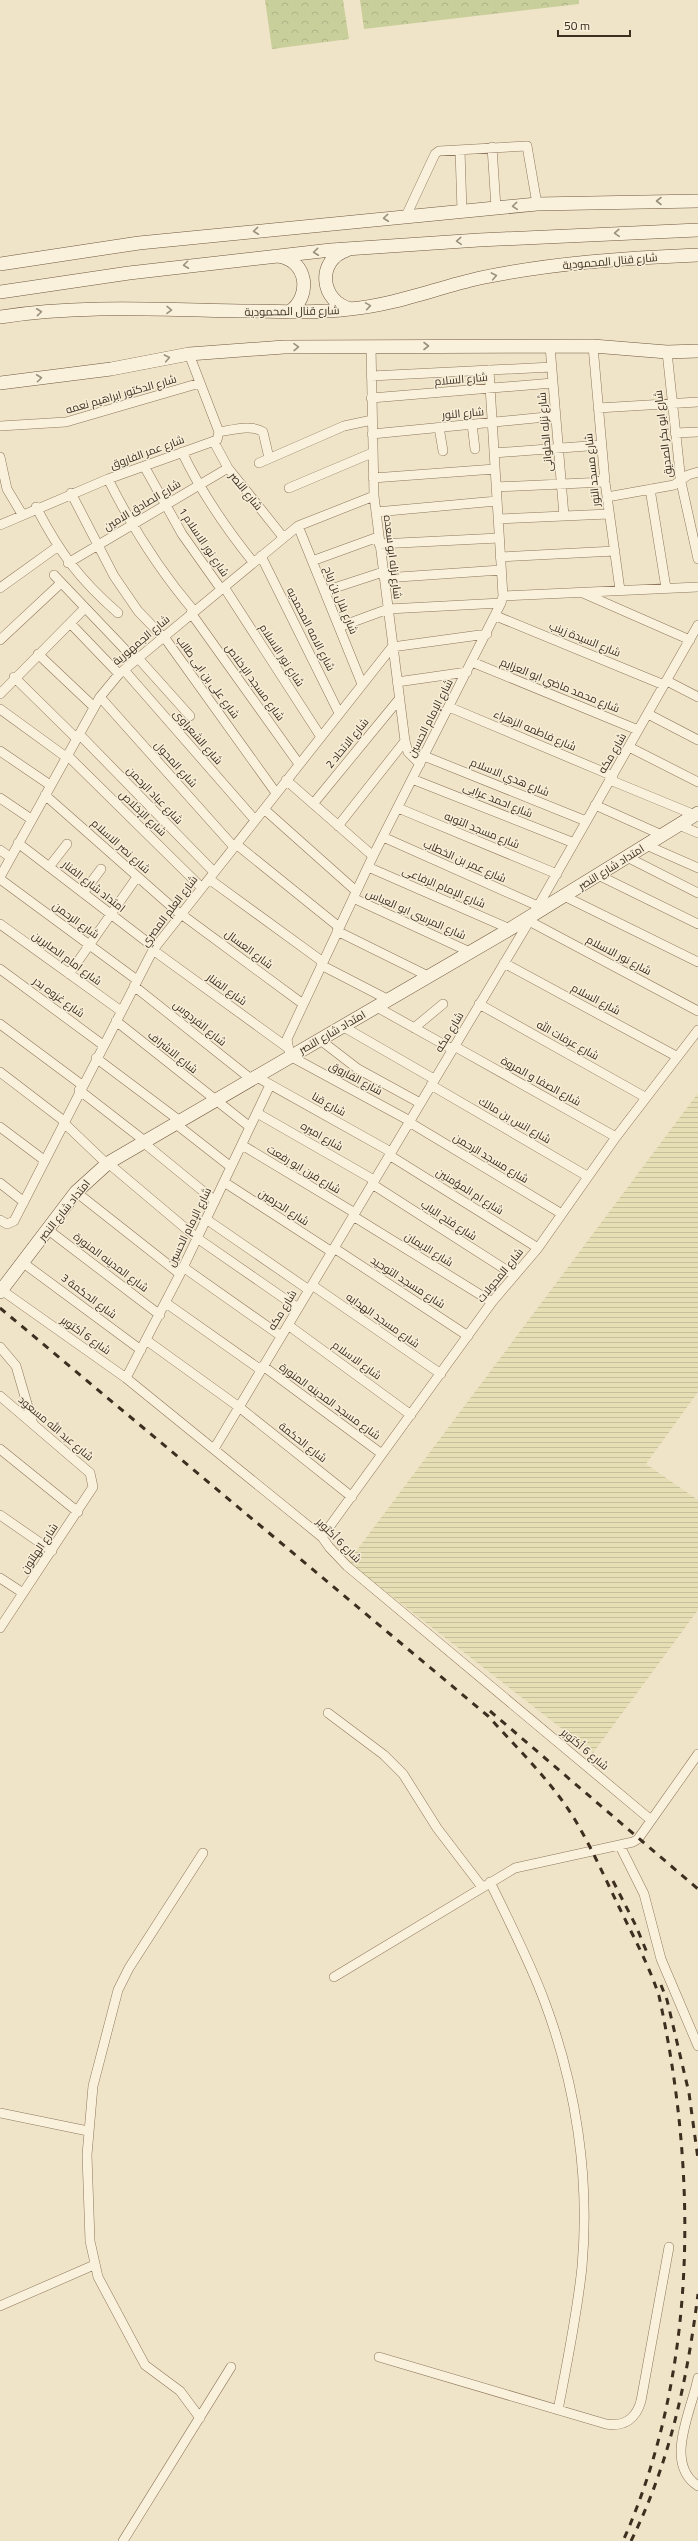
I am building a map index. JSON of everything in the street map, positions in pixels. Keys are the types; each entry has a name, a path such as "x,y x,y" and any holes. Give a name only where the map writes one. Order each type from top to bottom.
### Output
{"main road":[{"path":"0,264 139,243 537,204 698,201"},
{"path":"0,292 276,256 349,249 479,240 698,229"},
{"path":"349,249 333,258 327,268 325,280 328,292 335,302 352,309"},
{"name":"شارع قنال المحمودية","path":"0,317 75,309 289,312 352,309 404,299 481,278 542,267 610,259 698,255"},
{"path":"276,256 293,261 303,276 304,294 298,305 289,312"},
{"path":"0,286 15,289"},
{"path":"0,383 111,369 189,354 284,347 593,346 667,352 698,351"},
{"name":"امتداد شارع النصر","path":"0,1290 76,1192 108,1163 145,1143 253,1078 289,1052 319,1039 510,929 697,814"}],"street":[{"path":"406,216 435,154 438,151 526,145 529,147 537,204"},
{"path":"492,147 496,208"},
{"path":"460,150 462,211"},
{"name":"شارع نزله ابو سعده","path":"371,346 373,478 383,575 405,741 408,752 422,760"},
{"name":"شارع نزله الحلوانى","path":"550,346 564,516"},
{"name":"شارع مسجد النور","path":"593,346 605,482 620,590"},
{"name":"شارع ابو بكر الصديق","path":"667,352 671,404 681,482 698,559"},
{"path":"189,354 219,432 218,438 214,442"},
{"path":"371,376 552,367"},
{"name":"شارع الإمام الحسين","path":"289,1052 290,1031 338,929 373,856 496,616 502,600 489,370"},
{"name":"شارع الدكتور ابراهيم نعمه","path":"0,426 66,422 200,383"},
{"name":"شارع السلام","path":"371,398 553,383"},
{"path":"598,408 698,402"},
{"name":"شارع النور","path":"372,434 556,416"},
{"path":"259,463 344,426 372,420"},
{"path":"472,424 475,449"},
{"path":"439,427 444,451"},
{"path":"219,432 252,428 260,429 263,432 269,458"},
{"path":"675,433 698,432"},
{"name":"شارع عمر الفاروق","path":"0,524 71,493 182,452 214,442"},
{"name":"شارع النصر","path":"214,442 228,468 284,537"},
{"path":"494,452 601,445"},
{"path":"182,452 198,486 223,526 253,562"},
{"path":"289,488 372,453"},
{"path":"0,457 4,490 22,514"},
{"name":"شارع نور الاسلام 1","path":"144,466 165,506 190,545 222,588"},
{"name":"شارع الصادق الامين","path":"68,563 228,468"},
{"path":"373,478 495,469"},
{"path":"607,497 681,482 688,475 698,472"},
{"name":"شارع مسجد الإخلاص","path":"108,479 132,526 150,556 193,612 299,764"},
{"path":"496,487 605,482"},
{"path":"650,489 666,588"},
{"name":"شارع على بن ابى طالب","path":"71,493 114,576 138,611 163,637 276,793"},
{"name":"شارع الجمهورية","path":"0,878 10,857 94,707 100,697 121,672 298,526 374,496"},
{"path":"376,512 497,501"},
{"path":"36,508 57,547 68,563 91,590 118,614"},
{"path":"498,519 610,514"},
{"name":"شارع بلال بن رباح","path":"298,526 362,684"},
{"path":"312,561 379,541 499,538"},
{"path":"0,588 57,547"},
{"path":"500,557 615,551"},
{"name":"شارع الامه المحمديه","path":"261,556 339,713"},
{"path":"325,591 383,575 501,570"},
{"path":"54,576 190,716"},
{"path":"0,640 61,583"},
{"path":"339,627 388,609 582,592 698,587"},
{"name":"شارع نور الاسلام","path":"222,588 321,737"},
{"path":"582,592 690,640"},
{"path":"0,694 14,678 85,608"},
{"name":"شارع السيدة زينب","path":"496,616 666,683"},
{"name":"شارع الشعراوى","path":"70,623 121,672 255,820"},
{"name":"شارع مكه","path":"214,1448 504,964 698,625"},
{"path":"392,647 486,634"},
{"name":"شارع العلم المصري","path":"0,1220 7,1224 14,1221 63,1121 154,949 392,647"},
{"path":"38,654 94,707"},
{"name":"شارع محمد ماضي ابو العزايم","path":"472,662 638,730"},
{"path":"398,682 467,672"},
{"name":"شارع عباد الرحمن","path":"14,678 78,736 212,876"},
{"path":"666,683 698,697"},
{"name":"شارع المحول","path":"100,697 235,845 338,929 428,976"},
{"name":"شارع الاتحاد 2","path":"314,804 400,698"},
{"name":"شارع فاطمه الزهراء","path":"449,707 697,814"},
{"name":"شارع الإخلاص","path":"0,709 66,756 202,888"},
{"path":"648,714 698,740"},
{"path":"338,826 405,741"},
{"path":"629,747 698,782"},
{"path":"0,751 50,785"},
{"name":"شارع هدي الاسلام","path":"422,760 586,821"},
{"name":"شارع احمد عرابى","path":"412,779 574,843"},
{"path":"286,780 373,856"},
{"name":"شارع نصر الاسلام","path":"45,795 181,914"},
{"path":"0,798 31,819"},
{"path":"595,805 662,835"},
{"name":"شارع مسجد التوبه","path":"398,808 556,874"},
{"path":"264,809 355,895"},
{"path":"679,825 698,833"},
{"name":"شارع عمر بن الخطاب","path":"383,837 533,914"},
{"name":"امتداد شارع الفنار","path":"18,843 154,949"},
{"path":"49,867 67,844"},
{"path":"646,845 698,868"},
{"path":"0,850 10,857"},
{"path":"627,857 698,892"},
{"name":"شارع الإمام الرفاعى","path":"368,867 510,929"},
{"path":"83,893 101,869"},
{"path":"598,875 698,924"},
{"path":"212,876 322,963 387,999"},
{"path":"69,974 138,877"},
{"name":"شارع الرحمن","path":"0,878 90,945 136,983"},
{"name":"شارع المرسى ابو العباس","path":"355,895 470,952"},
{"path":"564,896 698,962"},
{"name":"شارع العسال","path":"181,914 303,1004"},
{"name":"شارع نور الاسلام","path":"533,914 698,1011"},
{"name":"شارع امام الصابرين","path":"0,924 121,1011"},
{"name":"شارع الفنار","path":"154,949 289,1052"},
{"name":"شارع السلام","path":"504,964 676,1056"},
{"name":"شارع غزوه بدر","path":"0,969 103,1045"},
{"name":"شارع الفردوس","path":"136,983 253,1078"},
{"path":"414,1028 443,1004"},
{"name":"شارع عرفات الله","path":"479,1004 645,1098"},
{"name":"شارع الصفا و المروة","path":"375,1006 616,1137"},
{"name":"شارع الاشراف","path":"116,1021 214,1101 250,1127"},
{"path":"0,1024 81,1088 215,1201"},
{"path":"342,1026 433,1082"},
{"name":"شارع المحولات","path":"322,1537 492,1302 538,1248 587,1176 676,1056 698,1030"},
{"path":"319,1039 358,1069 420,1103"},
{"name":"شارع الفاروق","path":"289,1052 409,1121"},
{"path":"96,1058 231,1167"},
{"path":"0,1072 63,1121 108,1163 197,1238 298,1308"},
{"name":"شارع قنا","path":"253,1078 270,1085 390,1154"},
{"name":"شارع انس بن مالك","path":"433,1082 587,1176"},
{"name":"شارع الإمام الحسين","path":"126,1378 182,1271 270,1085"},
{"name":"شارع اميره","path":"257,1113 373,1182"},
{"name":"شارع مسجد الرحمن","path":"409,1121 562,1214"},
{"path":"0,1127 44,1160"},
{"name":"شارع فرن ابو رفعت","path":"242,1145 354,1215"},
{"name":"شارع ام المؤمنين","path":"390,1154 538,1248"},
{"name":"شارع الحرمين","path":"224,1182 333,1250"},
{"name":"شارع فتح الباب","path":"373,1182 514,1275"},
{"path":"0,1183 24,1202"},
{"path":"76,1192 182,1271 281,1336"},
{"name":"شارع الايمان","path":"354,1215 492,1302"},
{"name":"شارع مسجد الهدايه","path":"206,1219 441,1374"},
{"name":"شارع المدينه المنورة","path":"47,1229 160,1314"},
{"name":"شارع مسجد التوحيد","path":"333,1250 468,1336"},
{"name":"شارع الحكمة 3","path":"22,1262 141,1350"},
{"name":"شارع 6 أكتوبر","path":"0,1290 126,1378 214,1448 322,1537 329,1547 347,1566 651,1820"},
{"name":"شارع مسجد المدينه المنورة","path":"166,1303 262,1368 382,1454"},
{"name":"شارع الاسلام","path":"288,1325 411,1415"},
{"name":"شارع الحكمة","path":"146,1340 239,1407 352,1497"},
{"path":"0,1347 16,1366 33,1424"},
{"name":"شارع عبد الله مسعود","path":"0,1396 84,1468 93,1480"},
{"path":"0,1449 78,1512"},
{"name":"شارع الهلتون","path":"0,1628 90,1494 93,1480"},
{"path":"0,1515 52,1551"},
{"path":"0,1578 24,1593"},
{"path":"328,1713 384,1755 399,1769 437,1828 482,1887"},
{"path":"334,1977 490,1882 523,1865 620,1846 638,1839 698,1754"},
{"path":"620,1846 644,1894 661,1959 698,2046"},
{"path":"200,2418 180,2391 145,2365 104,2289 94,2265 90,2241 87,2184 88,2131 93,2086 118,1990 129,1968 203,1853"},
{"path":"490,1882 532,1971 554,2028 570,2086 580,2146 584,2206 582,2266 558,2410"},
{"path":"0,2113 88,2131"},
{"path":"380,2357 558,2410 614,2425 622,2424 635,2416 641,2401 669,2247"},
{"path":"0,2306 94,2265"},
{"path":"123,2541 231,2367"},
{"path":"698,2378 679,2450 684,2470 698,2486"}],"shaded area":[{"path":"698,1093 698,1392 646,1464 698,1500 698,1610 593,1753 348,1562"}],"green space":[{"path":"265,0 343,0 349,39 272,49"},
{"path":"360,0 579,0 579,4 364,29"}],"railway":[{"path":"0,1308 488,1716 553,1789 579,1826 591,1849 640,1951 659,1996 672,2064 680,2133 685,2202 684,2272 678,2342 666,2410 648,2477 623,2541"},
{"path":"490,1711 698,1889"},
{"path":"613,1881 636,1926 648,1955"},
{"path":"661,1985 667,2000 689,2093 698,2159"},
{"path":"631,2541 645,2511 656,2481 675,2420 694,2326 698,2294"}]}
